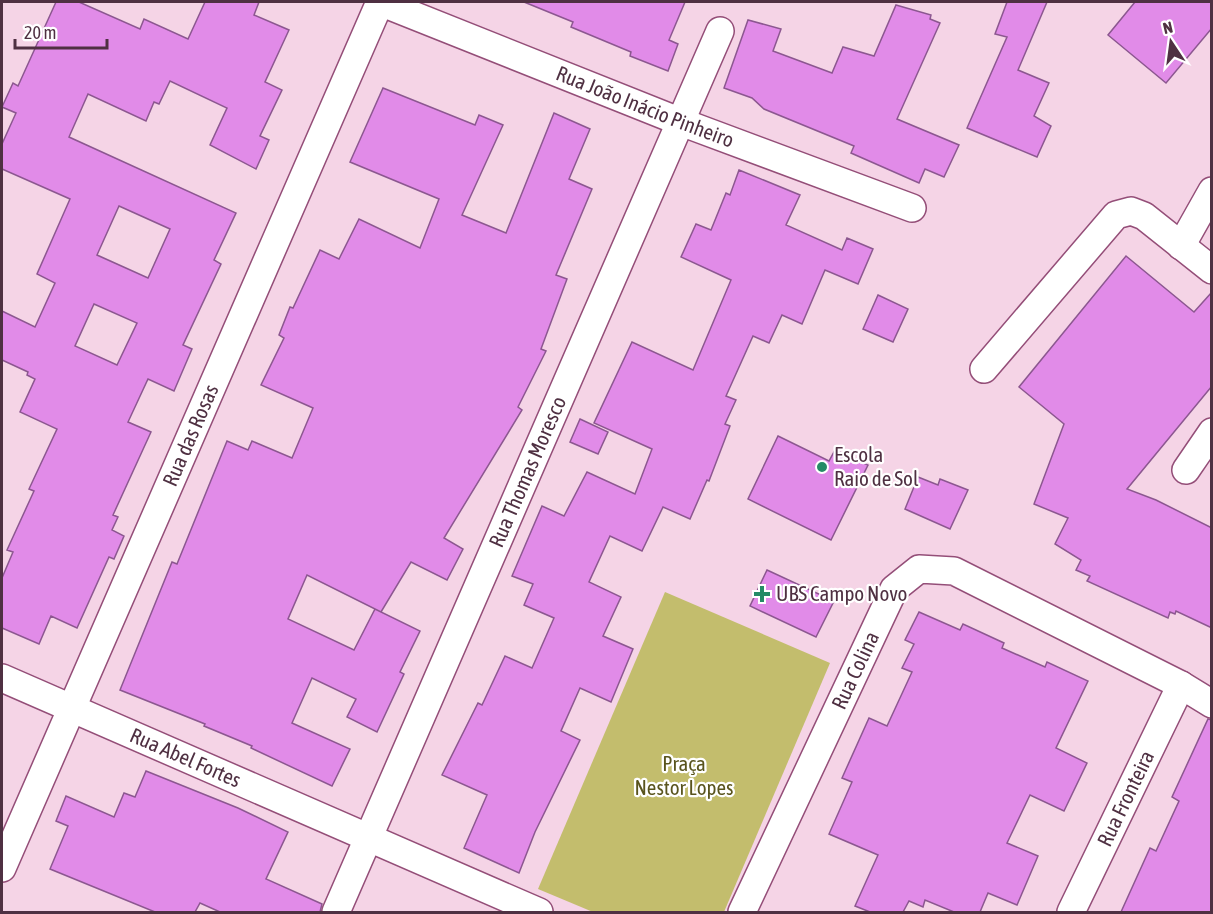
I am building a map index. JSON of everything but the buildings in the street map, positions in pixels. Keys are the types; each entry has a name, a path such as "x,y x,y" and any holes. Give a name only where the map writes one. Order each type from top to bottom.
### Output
{"street":[{"name":"Rua João Inácio Pinheiro","path":"380,2 681,122 912,208"},
{"name":"Rua das Rosas","path":"2,868 380,2"},
{"name":"Rua Thomas Moresco","path":"336,912 720,31"},
{"path":"1181,246 1212,191"},
{"path":"984,369 1116,215 1131,211 1144,216 1212,270"},
{"path":"1186,470 1212,432"},
{"name":"Rua Colina","path":"742,912 894,589 919,569 954,571 1181,685 1212,704"},
{"name":"Rua Abel Fortes","path":"2,678 539,912"},
{"name":"Rua Fronteira","path":"1071,912 1181,685"}],"green space":[{"name":"Praça Nestor Lopes","path":"665,592 830,663 724,912 593,912 538,889"}],"place":[{"name":"Escola Raio de Sol","path":"822,467"},
{"name":"UBS Campo Novo","path":"762,594"}]}
